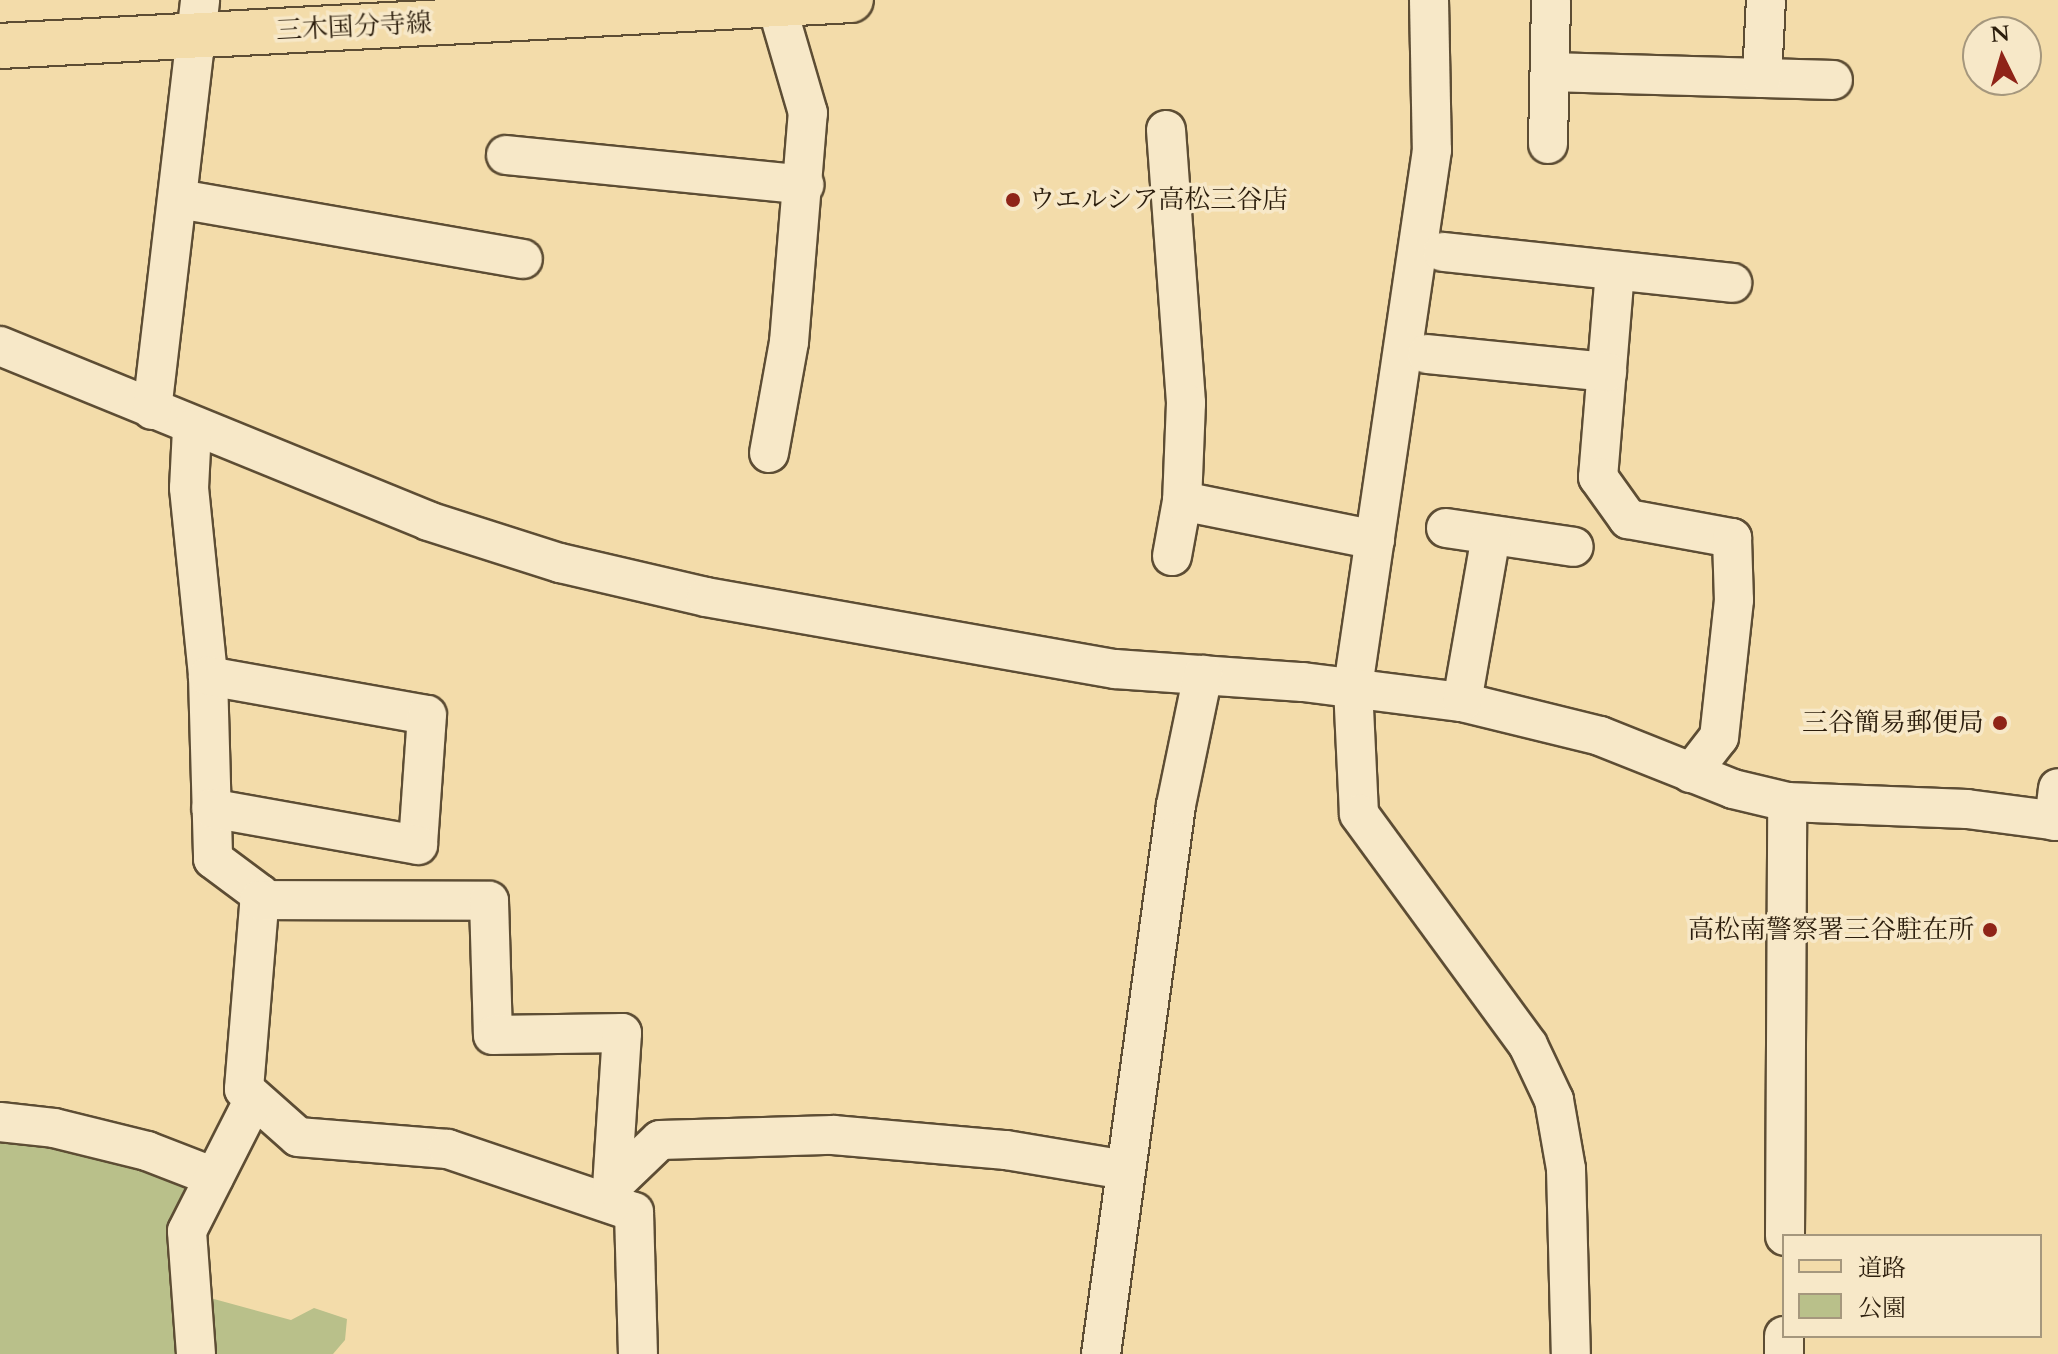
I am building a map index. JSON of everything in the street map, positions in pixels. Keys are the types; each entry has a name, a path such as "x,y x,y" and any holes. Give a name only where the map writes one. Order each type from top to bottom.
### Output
{"main road":[{"name":"三木国分寺線","path":"0,46 200,18 851,0"}],"street":[{"path":"1429,0 1432,150 1353,687 1359,814 1528,1045 1554,1100 1566,1169 1571,1354"},
{"path":"1548,144 1551,0"},
{"path":"1762,78 1766,0"},
{"path":"769,453 789,342 808,113 775,2"},
{"path":"152,410 200,18"},
{"path":"1550,72 1833,80"},
{"path":"1166,130 1186,403 1182,501 1172,556"},
{"path":"506,155 804,185"},
{"path":"179,199 523,259"},
{"path":"1443,252 1732,283"},
{"path":"1615,271 1598,477 1628,519 1732,538 1734,600 1719,737 1691,773"},
{"path":"0,346 192,429 428,521 560,563 706,597 1099,667 1353,687 1462,702 1600,736 1691,773 1787,802 2057,810"},
{"path":"1427,354 1607,372"},
{"path":"192,429 189,488 208,676 213,859 260,894 244,1089 298,1137 448,1149 612,1195 634,1212 638,1354"},
{"path":"1182,501 1375,540"},
{"path":"1446,528 1574,547"},
{"path":"1462,702 1491,536"},
{"path":"1101,1354 1176,805 1203,675"},
{"path":"208,676 427,715 418,845 211,808"},
{"path":"1785,1234 1787,802"},
{"path":"259,900 489,901 493,1035 622,1033 612,1195"},
{"path":"196,1354 187,1231 254,1099"},
{"path":"0,1122 54,1128 147,1151 214,1177"},
{"path":"612,1195 660,1140 676,1139 833,1135 1006,1150 1125,1170"}],"green space":[{"path":"0,1138 100,1150 148,1166 195,1190 181,1290 291,1320 314,1308 347,1319 345,1340 333,1354 0,1354"}],"place":[{"name":"ウエルシア高松三谷店","path":"1013,200"},
{"name":"三谷簡易郵便局","path":"2000,723"},
{"name":"高松南警察署三谷駐在所","path":"1990,930"}]}
